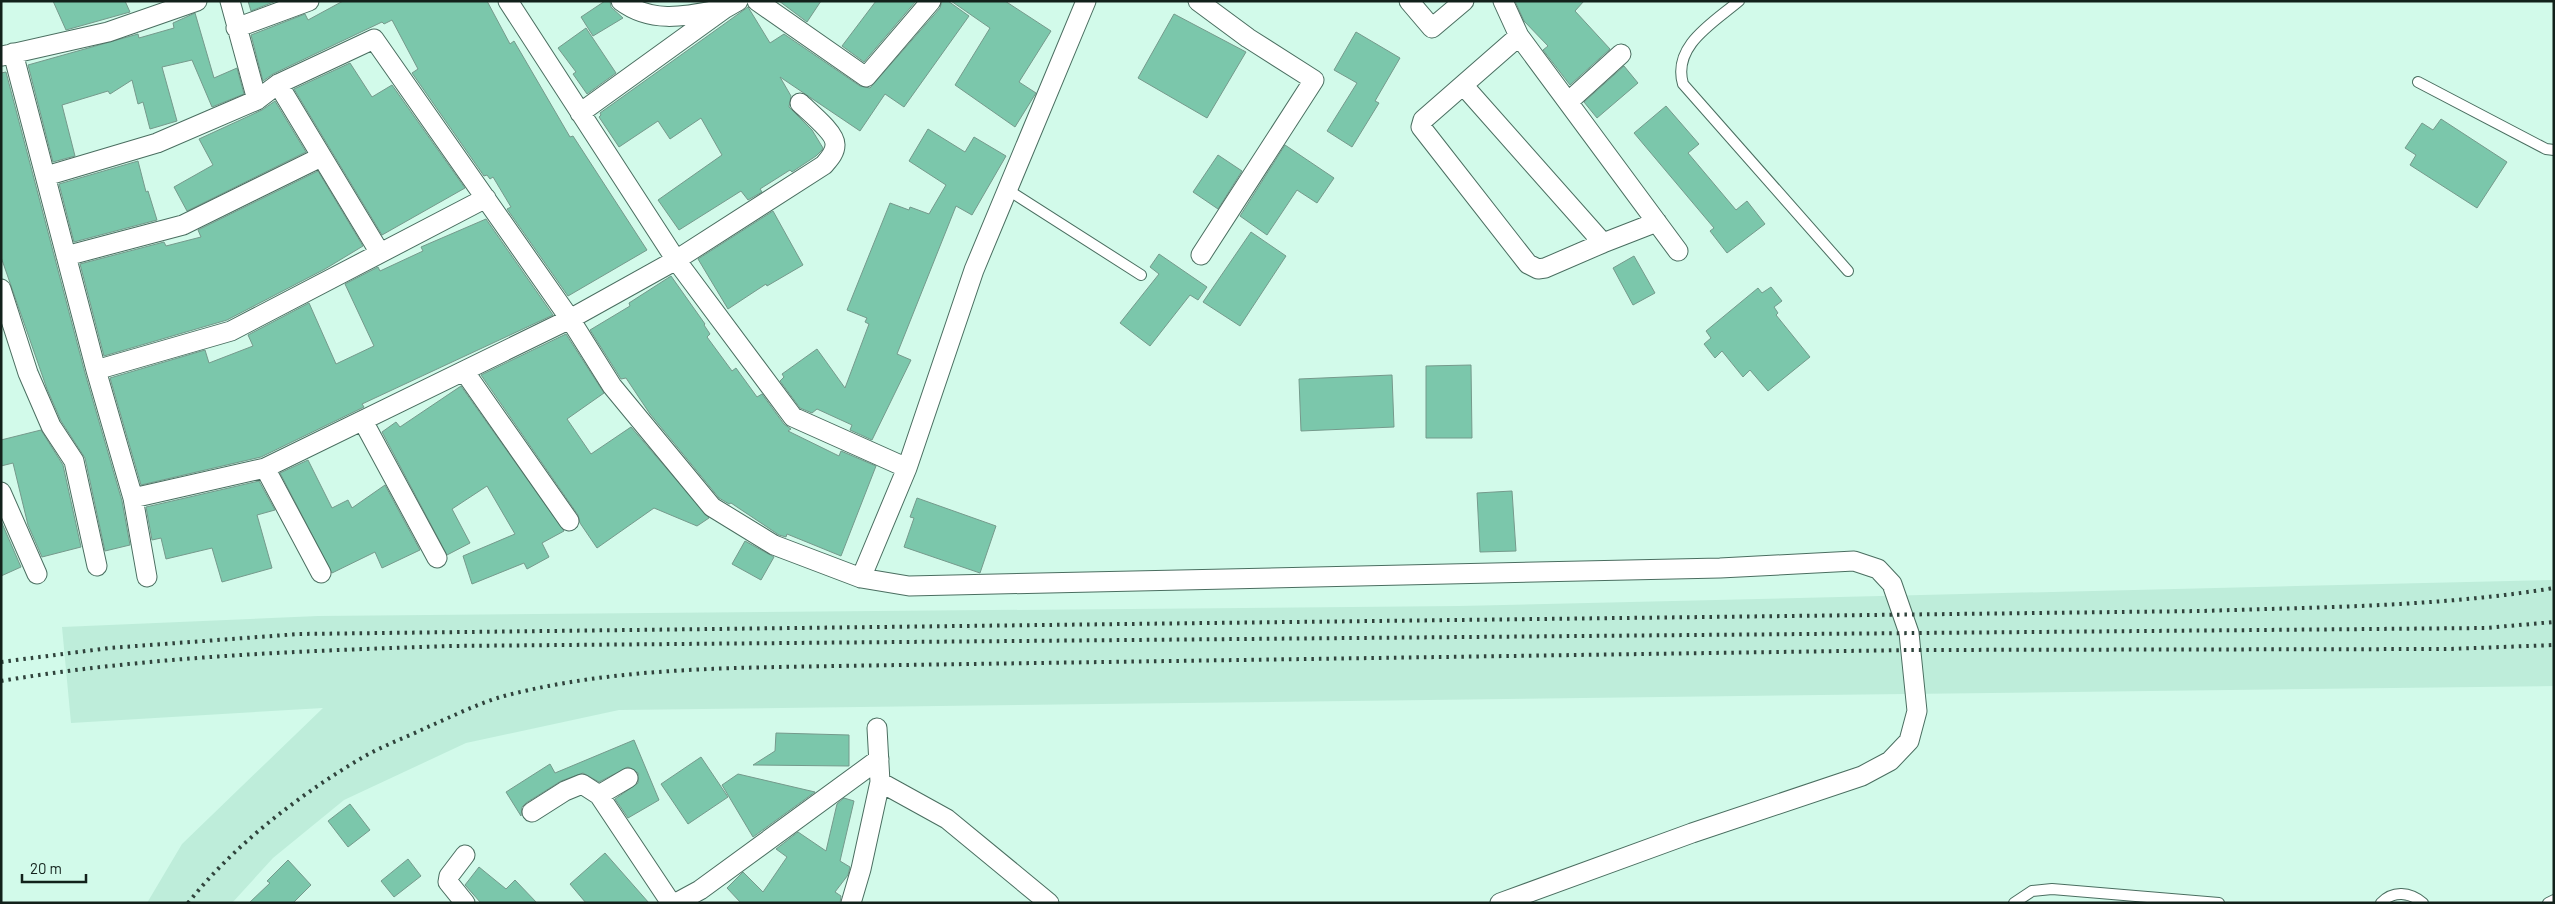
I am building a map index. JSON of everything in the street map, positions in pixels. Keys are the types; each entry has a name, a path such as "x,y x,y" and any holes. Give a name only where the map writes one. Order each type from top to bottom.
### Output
{"street":[{"path":"147,577 133,498 96,370 46,176 7,55 108,32 197,1"},
{"path":"230,1 257,100"},
{"path":"236,28 310,1"},
{"path":"508,1 676,260 793,417 907,468"},
{"path":"620,1 645,15 666,18 688,16 731,5"},
{"path":"757,1 866,77 930,1"},
{"path":"861,578 907,468 974,270 1086,1"},
{"path":"1198,1 1248,38 1314,80 1201,255"},
{"path":"1409,1 1432,28 1464,1"},
{"path":"1503,1 1519,36 1678,251"},
{"path":"580,113 731,5"},
{"path":"1519,36 1423,120 1421,127 1528,264 1538,269 1545,268 1657,222"},
{"path":"46,176 157,143 257,100 278,84 374,39 570,319 612,386 712,507 774,545 861,578 909,586 1720,568 1854,561 1878,569 1892,584 1910,633 1917,711 1908,741 1890,760 1862,776 1692,833 1500,903"},
{"path":"1568,102 1621,54"},
{"path":"278,84 380,253"},
{"path":"1462,85 1602,243"},
{"path":"133,498 266,468 570,319 676,260 824,165 833,154 836,143 832,134 800,103"},
{"path":"66,256 183,225 321,157"},
{"path":"96,370 231,331 486,198"},
{"path":"1,289 6,319 28,373 51,426 74,461 97,566"},
{"path":"464,371 569,521"},
{"path":"363,421 438,558"},
{"path":"266,468 321,573"},
{"path":"1,492 37,574"},
{"path":"851,903 880,782 878,728"},
{"path":"676,903 700,896 879,759"},
{"path":"599,795 628,778"},
{"path":"880,782 947,818 1049,903"},
{"path":"532,812 565,791 582,784 599,795 670,903"},
{"path":"458,901 448,882 450,876 465,856"}],"lane":[{"path":"1739,1 1695,38 1684,54 1680,72 1683,84 1848,271"},
{"path":"2418,82 2546,149 2554,150"},
{"path":"1008,190 1141,275"},
{"path":"2014,903 2032,891 2052,889 2219,903"},
{"path":"2380,903 2391,895 2400,893 2409,894 2423,903"},
{"path":"2548,903 2554,900"}],"shaded area":[{"path":"2554,580 2554,686 619,710 466,743 344,800 273,858 232,903 147,903 182,844 323,708 71,723 62,627 318,616 1459,606"}],"building":[{"path":"53,1 125,1 130,12 66,30"},
{"path":"248,1 276,1 251,11"},
{"path":"343,1 487,1 510,44 514,41 570,137 573,136 647,250 568,296 507,209 511,207 493,177 490,179 487,175 484,176 412,73 418,69 392,20 384,24 382,22 273,74 263,81 251,35 305,14 308,20"},
{"path":"605,1 610,1 611,7 623,18 593,36 581,17"},
{"path":"779,1 821,1 807,22"},
{"path":"876,1 916,1 864,62 842,46"},
{"path":"942,1 948,1 969,16 904,107 885,94 860,131 780,77 791,96 789,107 812,130 823,148 822,150 792,172 790,170 760,189 762,192 748,200 741,191 679,230 658,200 722,155 701,118 670,139 658,121 619,147 599,117 600,113 748,7 770,43 784,34 860,86 870,88 940,8"},
{"path":"951,1 1005,1 1051,31 1019,82 1036,93 1015,127 955,85 990,28"},
{"path":"1515,1 1584,1 1575,11 1610,49 1570,85 1543,50 1548,46 1524,21"},
{"path":"195,13 214,78 237,68 244,94 212,107 192,60 162,67 177,121 150,129 143,102 138,104 132,80 110,94 108,91 62,105 75,156 53,162 28,65 138,34 139,38 174,28 173,23"},
{"path":"1174,14 1246,52 1207,118 1138,78"},
{"path":"586,28 616,73 587,94 573,74 576,72 558,48"},
{"path":"1356,32 1400,58 1375,101 1379,103 1352,147 1327,131 1357,83 1334,70"},
{"path":"350,63 372,97 392,85 465,188 382,235 294,89"},
{"path":"1624,66 1638,83 1597,118 1584,102"},
{"path":"6,72 85,373 122,501 130,545 105,551 85,458 61,421 47,389 1,257 1,73"},
{"path":"275,101 306,152 187,211 174,187 213,165 199,139 262,110"},
{"path":"1666,106 1699,144 1688,153 1736,210 1747,201 1765,224 1727,253 1710,231 1714,228 1634,133"},
{"path":"2441,119 2507,162 2477,208 2410,165 2416,155 2405,148 2422,123 2433,130"},
{"path":"928,129 965,152 974,137 1006,156 972,215 956,206 897,354 911,360 872,440 850,430 852,425 817,409 812,413 800,408 780,381 784,377 782,374 817,349 845,388 869,324 865,322 867,318 847,310 890,203 909,210 910,207 929,214 946,185 909,161"},
{"path":"1285,145 1334,178 1317,203 1297,190 1267,235 1240,216"},
{"path":"1218,155 1242,171 1218,209 1193,192"},
{"path":"138,161 146,192 148,191 157,220 74,242 59,184"},
{"path":"318,171 363,246 325,269 227,320 104,356 80,264 164,242 166,246 201,237 198,230"},
{"path":"773,211 803,265 767,286 766,284 728,309 698,259"},
{"path":"486,219 553,315 362,404 364,407 261,457 141,485 110,378 205,350 209,363 253,346 248,335 309,303 336,364 374,346 345,284 378,267 380,271 423,251 421,247"},
{"path":"1251,232 1286,256 1240,326 1203,302"},
{"path":"1159,254 1207,287 1198,300 1190,295 1150,346 1120,323 1159,274 1150,267"},
{"path":"1634,256 1655,293 1633,305 1613,268"},
{"path":"671,276 705,324 710,334 707,337 732,371 736,368 757,397 762,394 784,424 791,429 788,431 839,456 841,451 876,466 841,556 787,534 786,537 779,535 731,503 729,504 719,498 650,414 626,378 621,379 590,330 630,306 629,303"},
{"path":"1771,287 1782,301 1774,307 1778,313 1776,315 1810,357 1768,391 1750,370 1743,377 1722,351 1715,358 1704,344 1711,338 1706,331 1758,288 1762,293"},
{"path":"566,334 604,393 567,419 591,454 631,427 709,518 697,526 654,508 597,548 580,523 578,515 481,375"},
{"path":"1471,365 1472,438 1426,438 1426,366"},
{"path":"1392,375 1394,427 1301,431 1299,379"},
{"path":"461,386 564,531 542,543 549,557 527,569 524,563 472,584 463,556 515,534 487,486 452,509 470,543 447,555 382,432 396,422 400,427"},
{"path":"41,430 63,465 81,547 42,557 28,525 13,463 1,466 1,440"},
{"path":"308,460 332,508 348,500 352,508 385,485 420,550 382,568 375,552 332,573 280,473"},
{"path":"259,481 275,510 257,515 272,568 222,582 212,548 166,559 161,538 152,540 146,507"},
{"path":"1512,491 1516,551 1480,552 1477,493"},
{"path":"917,498 996,526 980,573 904,547 914,518 910,517"},
{"path":"1,521 21,567 1,576"},
{"path":"745,541 774,557 761,580 732,564"},
{"path":"776,733 849,735 849,766 753,765 775,751"},
{"path":"634,740 659,800 628,818 615,799 638,783 638,773 628,767 599,782 583,773 561,781 526,803 522,807 521,816 506,792 550,764 555,773"},
{"path":"701,757 728,797 688,824 661,784"},
{"path":"738,774 815,792 753,837 722,785"},
{"path":"844,798 854,801 840,861 850,867 848,875 835,892 841,896 840,903 741,903 727,888 743,872 763,892 787,857 776,849 798,832 826,851 837,804"},
{"path":"350,804 370,830 348,847 328,821"},
{"path":"605,853 649,903 586,903 570,884"},
{"path":"408,859 421,876 394,897 381,881"},
{"path":"288,860 311,885 293,903 249,903 270,883 267,881"},
{"path":"479,867 506,889 515,880 537,903 481,903 465,885"}],"railway":[{"path":"1,662 109,648 299,634 2201,611 2422,603 2554,588"},
{"path":"1,681 169,660 338,650 450,646 2485,628 2554,622"},
{"path":"188,903 226,860 270,822 317,787 365,756 466,710 504,696 544,687 626,675 710,669 835,666 1912,650 2449,649 2554,645"}]}
